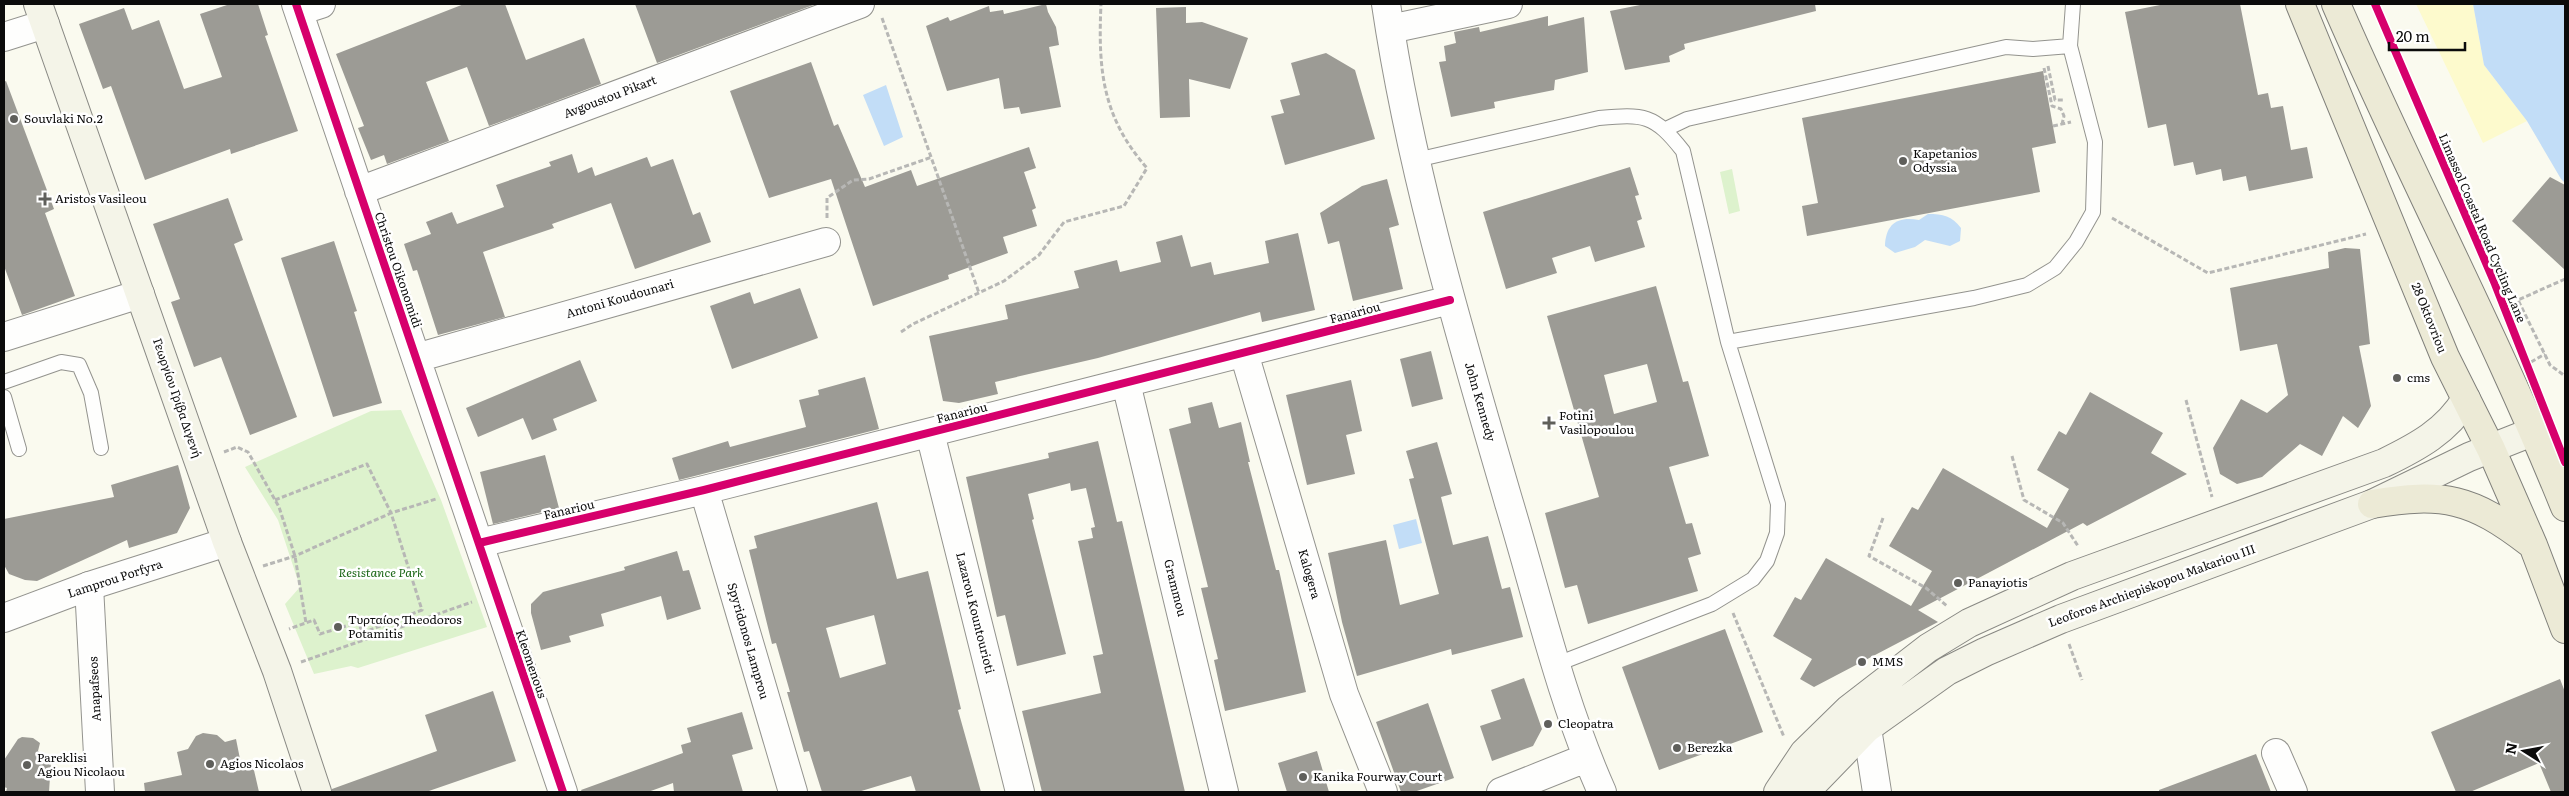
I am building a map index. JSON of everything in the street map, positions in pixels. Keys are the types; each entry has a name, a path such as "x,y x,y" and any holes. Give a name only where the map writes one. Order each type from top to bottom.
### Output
{"main road":[{"name":"28 Oktovriou","path":"2300,4 2445,357 2491,449 2533,545 2565,629"},
{"path":"2336,4 2367,76 2565,507"},
{"name":"Γεωργίου Γρίβα Διγενή","path":"41,14 227,542 265,637 317,792"},
{"path":"1778,792 1804,753 1849,708 1928,648 1969,623 2064,580 2384,463 2414,448 2440,430 2456,417 2466,400"},
{"name":"Leoforos Archiepiskopou Makariou III","path":"1805,792 1867,728 1947,671 1985,652 2061,619 2372,504 2532,432"},
{"path":"2372,504 2412,497 2439,498 2466,505 2500,520 2533,545"}],"street":[{"path":"1388,16 1508,4"},
{"name":"Christou Oikonomidi","path":"305,6 360,191 478,543"},
{"name":"Avgoustou Pikart","path":"360,191 870,8"},
{"path":"4,37 41,14"},
{"name":"John Kennedy","path":"1388,16 1416,160 1450,300 1586,758 1602,792"},
{"name":"Antoni Koudounari","path":"416,358 826,242"},
{"path":"4,337 140,294"},
{"name":"Fanariou","path":"478,543 704,490 1450,300"},
{"name":"Kalogera","path":"1244,353 1344,694 1384,792"},
{"name":"Grammou","path":"1126,383 1224,792"},
{"name":"Lazarou Kountourioti","path":"930,433 1020,792"},
{"name":"Spyridonos Lamprou","path":"704,490 793,792"},
{"name":"Lamprou Porfyra","path":"4,618 89,586 227,542"},
{"name":"Kleomenous","path":"478,543 563,792"},
{"name":"Anapafseos","path":"89,586 100,792"},
{"path":"1867,728 1877,792"},
{"path":"2276,753 2293,792"},
{"path":"1501,792 1586,758"}],"lane":[{"path":"1728,342 1974,298 2027,285 2055,268 2076,242 2093,212 2095,142 2070,46 2073,4"},
{"path":"1666,129 1694,118 2006,47 2070,46"},
{"path":"1416,160 1599,118 1630,115 1651,119 1666,129 1682,151 1728,342 1778,504 1777,533 1767,561 1753,579 1712,604 1557,664"},
{"path":"4,382 61,362 80,365 91,393 101,448"},
{"path":"4,397 19,449"}],"path":[{"path":"901,332 913,324 1004,281 1039,255 1064,222 1124,206 1147,168 1132,151 1115,119 1102,78 1102,4"},
{"path":"870,8 932,157 979,293"},
{"path":"2062,124 2064,116 2061,109 2052,106 2043,65 2048,65 2055,100 2072,99"},
{"path":"2053,126 2072,122"},
{"path":"826,242 827,198 853,180 869,179 932,157"},
{"path":"2107,215 2208,273 2371,233"},
{"path":"2565,279 2518,300 2550,365 2565,376"},
{"path":"2523,356 2530,373"},
{"path":"2186,400 2213,500"},
{"path":"199,462 237,446 248,452 275,500 295,556 306,623"},
{"path":"2012,456 2024,500 2063,524 2079,547"},
{"path":"265,637 314,620 320,634 359,622 362,633 422,610 391,513 367,464 275,500"},
{"path":"241,573 295,556 391,513 461,492"},
{"path":"1883,518 1869,556 1926,588 1949,607"},
{"path":"277,671 495,594"},
{"path":"1725,596 1786,742"},
{"path":"2061,619 2082,680"}],"green space":[{"path":"1732,169 1740,211 1729,214 1720,172"},
{"name":"Resistance Park","path":"401,410 441,500 487,627 358,668 351,666 314,674 285,604 300,587 278,520 245,467 371,411"}],"sand":[{"path":"2416,4 2473,4 2484,65 2527,121 2483,143"}],"water":[{"path":"2473,4 2565,4 2565,183 2527,121 2484,65"},
{"path":"886,85 903,137 884,146 863,95"},
{"path":"1928,214 1938,214 1951,218 1961,228 1960,241 1950,246 1925,240 1915,247 1895,253 1885,246 1888,232 1894,223 1905,219 1919,220"},
{"path":"1416,519 1422,543 1399,549 1393,525"}],"building":[{"path":"230,4 258,4 268,35 265,36 298,131 231,154 230,149 145,180 111,86 103,89 79,24 124,8 132,30 159,20 184,89 222,77 200,14"},
{"path":"464,4 505,4 526,60 584,38 601,84 489,126 467,67 426,82 449,141 387,164 384,155 371,160 358,128 364,126 336,54"},
{"path":"635,4 816,4 657,63"},
{"path":"1046,4 1056,27 1059,45 1049,47 1061,107 1021,114 1019,107 1004,109 999,78 947,91 926,26 948,17 950,21 989,6 990,12 1003,10 1004,14"},
{"path":"1645,4 1815,4 1816,11 1684,44 1685,49 1669,56 1670,62 1625,70 1610,11"},
{"path":"2165,4 2240,4 2258,95 2268,93 2271,108 2283,106 2291,150 2307,147 2313,178 2249,191 2246,176 2223,181 2221,169 2196,175 2193,162 2174,166 2166,124 2148,128 2125,12"},
{"path":"1186,7 1186,23 1202,22 1248,38 1230,89 1189,79 1190,117 1160,118 1156,8"},
{"path":"1548,16 1548,26 1584,17 1588,72 1555,80 1554,90 1494,102 1495,108 1451,117 1439,62 1446,61 1444,46 1456,43 1454,32 1479,27 1480,32"},
{"path":"1326,53 1355,70 1375,139 1285,165 1271,116 1284,113 1280,100 1300,95 1291,63"},
{"path":"811,62 834,126 838,124 865,187 911,170 917,186 1029,147 1036,168 1024,172 1036,208 1032,210 1037,226 1003,237 1008,253 948,275 949,279 873,306 831,179 769,198 730,91"},
{"path":"2043,71 2056,143 2032,148 2040,192 1807,236 1802,206 1818,203 1802,118"},
{"path":"6,81 54,209 45,213 75,296 22,315 4,266 4,82"},
{"path":"572,154 578,173 592,167 595,176 647,157 651,167 673,159 693,215 700,212 711,242 635,269 611,203 552,224 554,228 483,252 505,317 438,335 417,270 413,271 404,244 431,234 426,222 452,212 457,224 504,207 496,185 551,166 549,162"},
{"path":"1630,167 1639,195 1635,196 1642,219 1637,221 1645,247 1595,262 1590,246 1552,258 1557,273 1506,289 1483,212"},
{"path":"2550,177 2565,185 2565,270 2512,221"},
{"path":"1387,179 1399,225 1389,228 1403,289 1353,301 1339,241 1328,244 1320,213 1362,186"},
{"path":"228,198 243,240 234,244 297,417 250,435 221,357 194,367 171,302 180,299 153,224"},
{"path":"1298,233 1315,310 1262,322 1260,312 1098,358 995,382 998,394 959,403 943,401 929,336 1008,319 1005,305 1079,288 1074,271 1117,260 1120,272 1161,262 1156,242 1182,235 1191,267 1211,262 1214,275 1269,263 1265,241"},
{"path":"334,241 357,311 354,312 382,403 333,417 281,258"},
{"path":"2345,248 2360,249 2370,344 2359,346 2371,406 2358,428 2343,416 2322,456 2300,444 2262,477 2237,484 2220,474 2213,448 2241,399 2267,413 2288,395 2277,344 2240,351 2230,288 2329,268 2328,252"},
{"path":"1656,286 1683,382 1688,381 1709,456 1669,467 1686,524 1692,523 1701,554 1688,558 1698,591 1588,624 1577,585 1565,588 1545,513 1599,497 1547,316","holes":["1647,364 1657,402 1614,414 1604,375"]},
{"path":"800,288 818,338 732,369 710,306 750,292 754,304"},
{"path":"1431,351 1443,399 1412,407 1400,359"},
{"path":"580,360 597,401 553,419 557,430 532,440 523,418 478,437 466,408"},
{"path":"865,377 879,429 679,480 672,458 728,441 730,447 806,427 799,400 819,395 818,390"},
{"path":"1351,380 1362,431 1346,435 1355,474 1307,485 1286,395"},
{"path":"2090,392 2163,433 2151,453 2187,474 2087,526 2083,523 1918,610 1938,622 1814,687 1800,679 1812,659 1773,636 1795,597 1801,600 1826,558 1911,606 1932,571 1889,546 1912,507 1918,510 1943,468 2047,528 2069,489 2037,470 2059,431 2066,435"},
{"path":"1212,402 1219,428 1241,422 1250,462 1248,462 1276,570 1279,570 1306,692 1225,711 1214,660 1218,659 1201,588 1208,587 1169,429 1191,423 1188,408"},
{"path":"1098,441 1117,522 1122,521 1185,792 1042,792 1022,711 1101,693 1093,656 1103,654 1078,541 1093,538 1091,528 1095,527 1086,488 1071,491 1070,483 1028,494 1034,519 1032,520 1066,654 1017,666 1005,615 997,617 966,477 1049,458 1048,453"},
{"path":"1437,442 1452,494 1441,497 1453,545 1488,536 1502,589 1510,587 1523,637 1452,655 1451,649 1357,676 1342,622 1328,553 1386,540 1400,605 1439,594 1409,479 1414,478 1406,451"},
{"path":"545,455 559,508 493,524 480,472"},
{"path":"178,465 190,508 177,533 129,548 127,540 37,581 25,580 9,574 4,565 4,519 114,497 111,485"},
{"path":"877,502 897,579 928,571 961,709 958,710 981,792 916,792 911,776 858,792 822,792 809,751 804,752 787,692 790,692 776,643 772,644 749,550 757,548 754,536","holes":["874,615 886,664 840,678 826,628"]},
{"path":"677,551 683,571 689,570 701,609 667,620 661,596 601,614 604,626 569,636 571,642 541,650 531,613 531,604 543,592 625,570 624,567"},
{"path":"1725,629 1763,732 1659,770 1622,667"},
{"path":"1524,678 1542,729 1533,746 1492,761 1480,726 1501,719 1491,690"},
{"path":"2560,679 2565,692 2565,792 2551,792 2539,763 2470,792 2456,792 2431,732"},
{"path":"493,691 516,761 426,792 332,792 332,789 437,751 425,715"},
{"path":"1428,703 1454,778 1414,792 1401,792 1376,722"},
{"path":"742,712 753,749 732,755 743,792 674,792 673,783 648,792 582,792 581,790 683,753 681,745 691,742 687,728"},
{"name":"Agios Nicolaos","path":"203,733 217,735 225,742 236,739 242,769 253,766 259,792 145,792 144,783 182,775 177,752 188,749 196,736"},
{"name":"Pareklisi Agiou Nicolaou","path":"22,737 33,738 40,743 38,751 51,762 49,792 6,792 7,788 4,787 4,760 18,739"},
{"name":"Kanika Fourway Court","path":"1317,751 1329,792 1287,792 1278,763"},
{"path":"2256,754 2271,792 2159,792 2159,790"}],"cycle path":[{"path":"296,4 563,792"},
{"name":"Limassol Coastal Road Cycling Lane","path":"2375,4 2495,284 2565,462"},
{"path":"479,543 704,490 1450,300"}],"place":[{"name":"Souvlaki No.2","path":"14,119"},
{"name":"Kapetanios Odyssia","path":"1903,161"},
{"name":"Aristos Vasileou","path":"45,199"},
{"name":"cms","path":"2397,378"},
{"name":"Fotini Vasilopoulou","path":"1549,423"},
{"name":"Panayiotis","path":"1958,583"},
{"name":"Τυρταίος Theodoros Potamitis","path":"338,627"},
{"name":"MMS","path":"1862,662"},
{"name":"Cleopatra","path":"1548,724"},
{"name":"Berezka","path":"1677,748"},
{"name":"Agios Nicolaos","path":"210,764"},
{"name":"Pareklisi Agiou Nicolaou","path":"27,765"},
{"name":"Kanika Fourway Court","path":"1303,777"}]}
